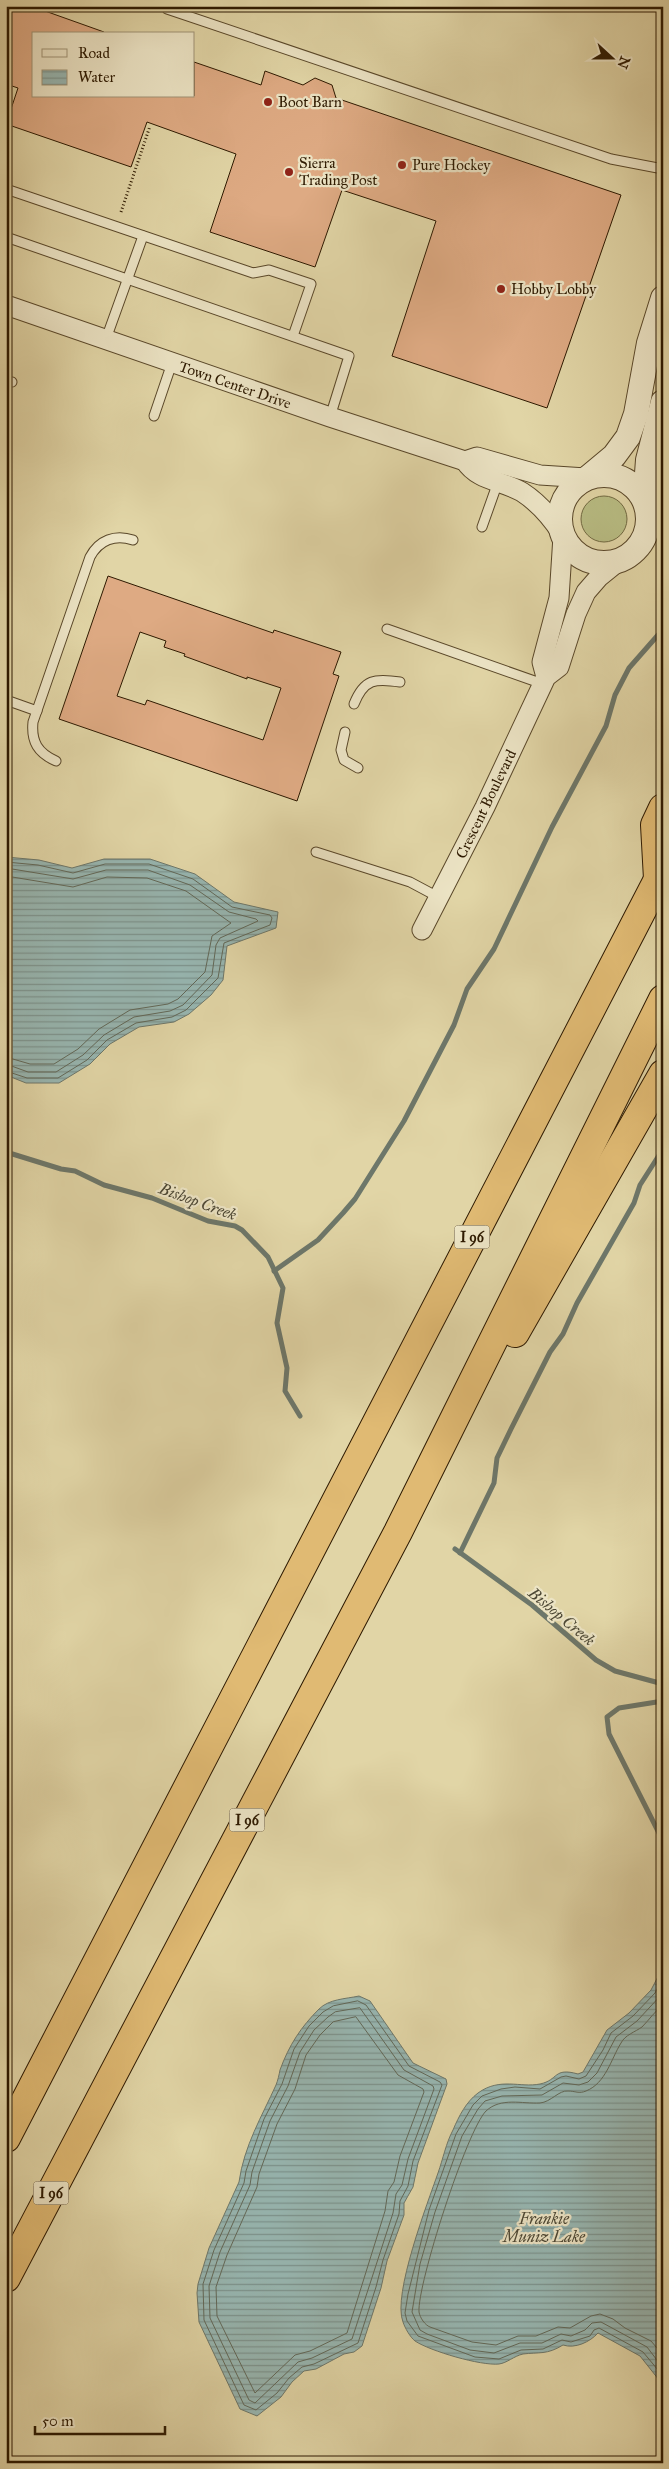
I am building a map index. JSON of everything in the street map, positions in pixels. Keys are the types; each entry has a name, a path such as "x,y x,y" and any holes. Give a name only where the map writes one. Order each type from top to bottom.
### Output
{"highway":[{"path":"660,874 654,825 663,808"},
{"name":"I 96","path":"6,2138 660,874"},
{"name":"I 96","path":"6,2278 398,1532 663,999"},
{"path":"398,1532 567,1246 663,1074"}],"street":[{"path":"663,298 649,343 638,406 628,437 614,456 577,484 564,501 560,512 563,535 570,548 593,562 606,563 620,560 630,555 645,536 648,519 645,501 650,451 663,402"},
{"name":"Town Center Drive","path":"6,305 330,417 465,461 473,472 521,492 542,507 563,535"},
{"name":"Town Center Drive","path":"465,461 477,457 540,475 588,477"},
{"path":"588,477 601,474 622,478 640,491 645,501"},
{"name":"Crescent Boulevard","path":"544,680 542,662 559,598 563,535"},
{"name":"Crescent Boulevard","path":"422,930 440,898 544,680 559,667 576,614 586,592 599,576 620,560"}],"lane":[{"path":"165,7 610,158 663,169"},
{"path":"6,190 254,273 269,270 311,284 293,336"},
{"path":"106,339 142,236"},
{"path":"6,237 349,356 330,417"},
{"path":"154,416 172,363"},
{"path":"482,527 498,482"},
{"path":"56,761 40,752 34,744 32,728 36,710 94,548 114,537 133,540"},
{"path":"387,629 544,680"},
{"path":"354,704 359,692 367,684 377,680 400,682"},
{"path":"6,700 36,710"},
{"path":"345,732 342,750 344,760 358,768"},
{"path":"316,852 410,882 440,898"}],"path":[{"path":"121,212 150,126"}],"green space":[{"path":"609,496 621,502 626,510 626,528 621,536 613,541 599,542 587,536 582,528 581,514 587,502 595,497"}],"water":[{"path":"6,857 39,860 72,868 104,859 150,859 195,874 234,902 278,912 276,928 227,946 223,980 211,995 189,1014 174,1022 139,1027 110,1044 90,1064 59,1083 26,1083 6,1075"},
{"name":"Frankie Muniz Lake","path":"663,1967 663,2385 640,2356 598,2333 582,2344 563,2345 548,2352 523,2354 499,2364 480,2363 456,2357 415,2341 403,2322 401,2309 402,2291 413,2248 446,2146 463,2110 478,2093 494,2085 540,2084 560,2073 570,2072 578,2074 583,2072 607,2030 629,2013 651,1990"},
{"path":"359,1996 370,2001 413,2063 446,2079 447,2084 418,2163 413,2187 404,2203 404,2215 387,2261 381,2288 362,2346 354,2352 344,2354 316,2369 304,2371 292,2382 281,2397 257,2416 240,2409 199,2322 198,2284 209,2248 239,2182 249,2144 292,2044 307,2023 323,2006 338,2000"}],"building":[{"path":"6,6 31,6 104,32 32,32 32,98 195,98 195,62 261,85 265,71 303,85 315,78 332,85 336,98 621,195 547,408 392,356 436,221 342,190 315,267 210,232 236,154 147,122 131,167 6,124 18,88 6,84"},
{"path":"108,576 273,633 274,630 341,652 333,674 339,676 297,801 59,719","holes":["140,632 166,641 164,647 185,654 184,656 247,679 247,677 281,688 263,740 147,700 145,705 117,696"]}],"waterway":[{"path":"274,1271 318,1240 343,1213 355,1199 404,1121 454,1025 467,989 494,949 552,827 606,726 615,695 629,668 658,635 663,635"},
{"path":"460,1553 494,1483 497,1458 511,1429 550,1352 563,1334 577,1303 634,1203 640,1185 663,1149"},
{"name":"Bishop Creek","path":"6,1152 61,1169 75,1171 104,1185 152,1198 208,1221 235,1226 242,1230 268,1257 283,1288 277,1323 287,1368 285,1391 300,1416"},
{"name":"Bishop Creek","path":"455,1549 532,1605 596,1660 615,1671 663,1684"},
{"path":"663,1701 619,1708 607,1717 609,1734 663,1841"}],"place":[{"name":"Boot Barn","path":"268,102"},
{"name":"Pure Hockey","path":"402,165"},
{"name":"Sierra Trading Post","path":"289,172"},
{"name":"Hobby Lobby","path":"501,289"}]}
